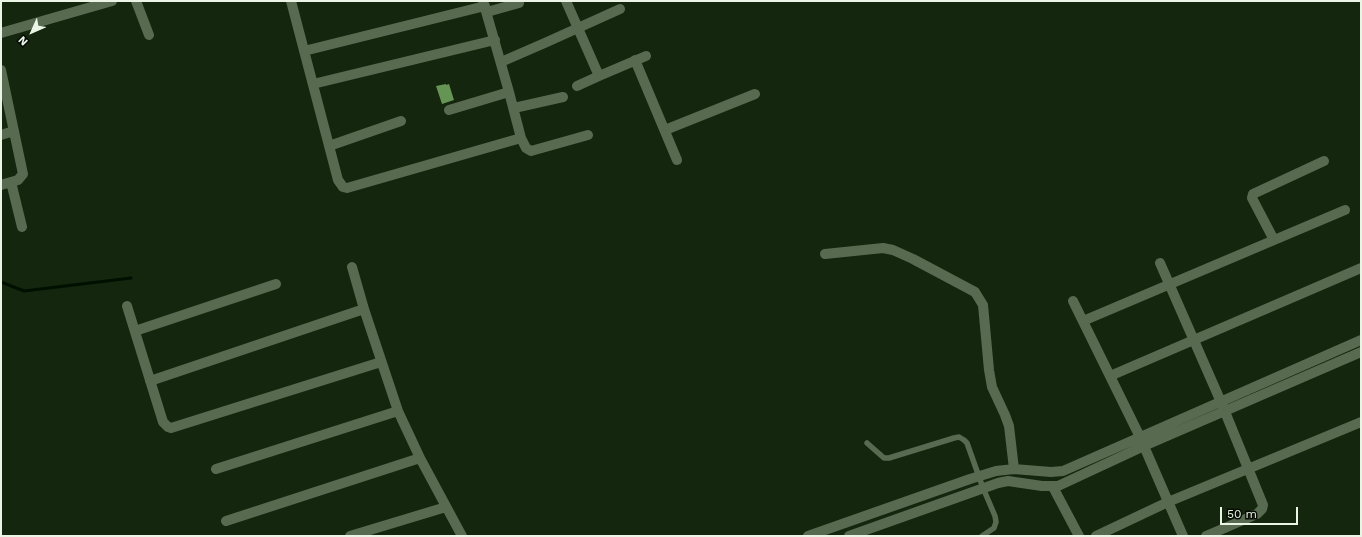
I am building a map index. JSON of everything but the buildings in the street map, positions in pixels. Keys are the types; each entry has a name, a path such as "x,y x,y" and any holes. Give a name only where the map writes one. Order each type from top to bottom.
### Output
{"street":[{"path":"1,33 112,1"},
{"path":"136,1 149,35"},
{"path":"291,1 338,180 341,185 347,188 521,138"},
{"path":"566,1 599,76"},
{"path":"304,51 485,6 519,3"},
{"path":"485,6 521,138 526,148 531,151 588,135"},
{"path":"501,62 620,8"},
{"path":"313,84 495,40"},
{"path":"577,86 646,56"},
{"path":"635,60 677,160"},
{"path":"1,70 2,84 23,174 18,180 6,184 22,227"},
{"path":"449,110 509,92"},
{"path":"664,130 755,94"},
{"path":"514,108 563,97"},
{"path":"329,146 400,122"},
{"path":"1,134 14,132"},
{"path":"1274,240 1252,198 1253,194 1324,161"},
{"path":"1083,321 1345,210"},
{"path":"825,254 883,248 893,250 975,292 983,305 992,387 1005,415 1008,426 1014,469"},
{"path":"1160,263 1223,407 1263,505 1262,509 1257,514 1206,536"},
{"path":"352,267 364,309 398,411 420,458 462,536"},
{"path":"1110,376 1361,268"},
{"path":"135,331 276,284"},
{"path":"1073,302 1142,442 1183,536"},
{"path":"127,306 163,422 171,428 381,362"},
{"path":"150,381 364,309"},
{"path":"1223,407 1361,340"},
{"path":"808,536 996,471 1014,469 1052,472 1063,471 1142,442 1223,407 1361,352"},
{"path":"216,470 398,411"},
{"path":"1096,536 1168,502 1361,422"},
{"path":"849,536 998,483 1008,481 1058,486 1142,442"},
{"path":"226,520 420,458"},
{"path":"1053,486 1079,536"},
{"path":"350,536 446,507"}],"lane":[{"path":"867,443 884,458 889,458 959,437 968,443 996,522 994,528 982,536"}],"waterway":[{"path":"1,282 24,291 131,278"}]}
